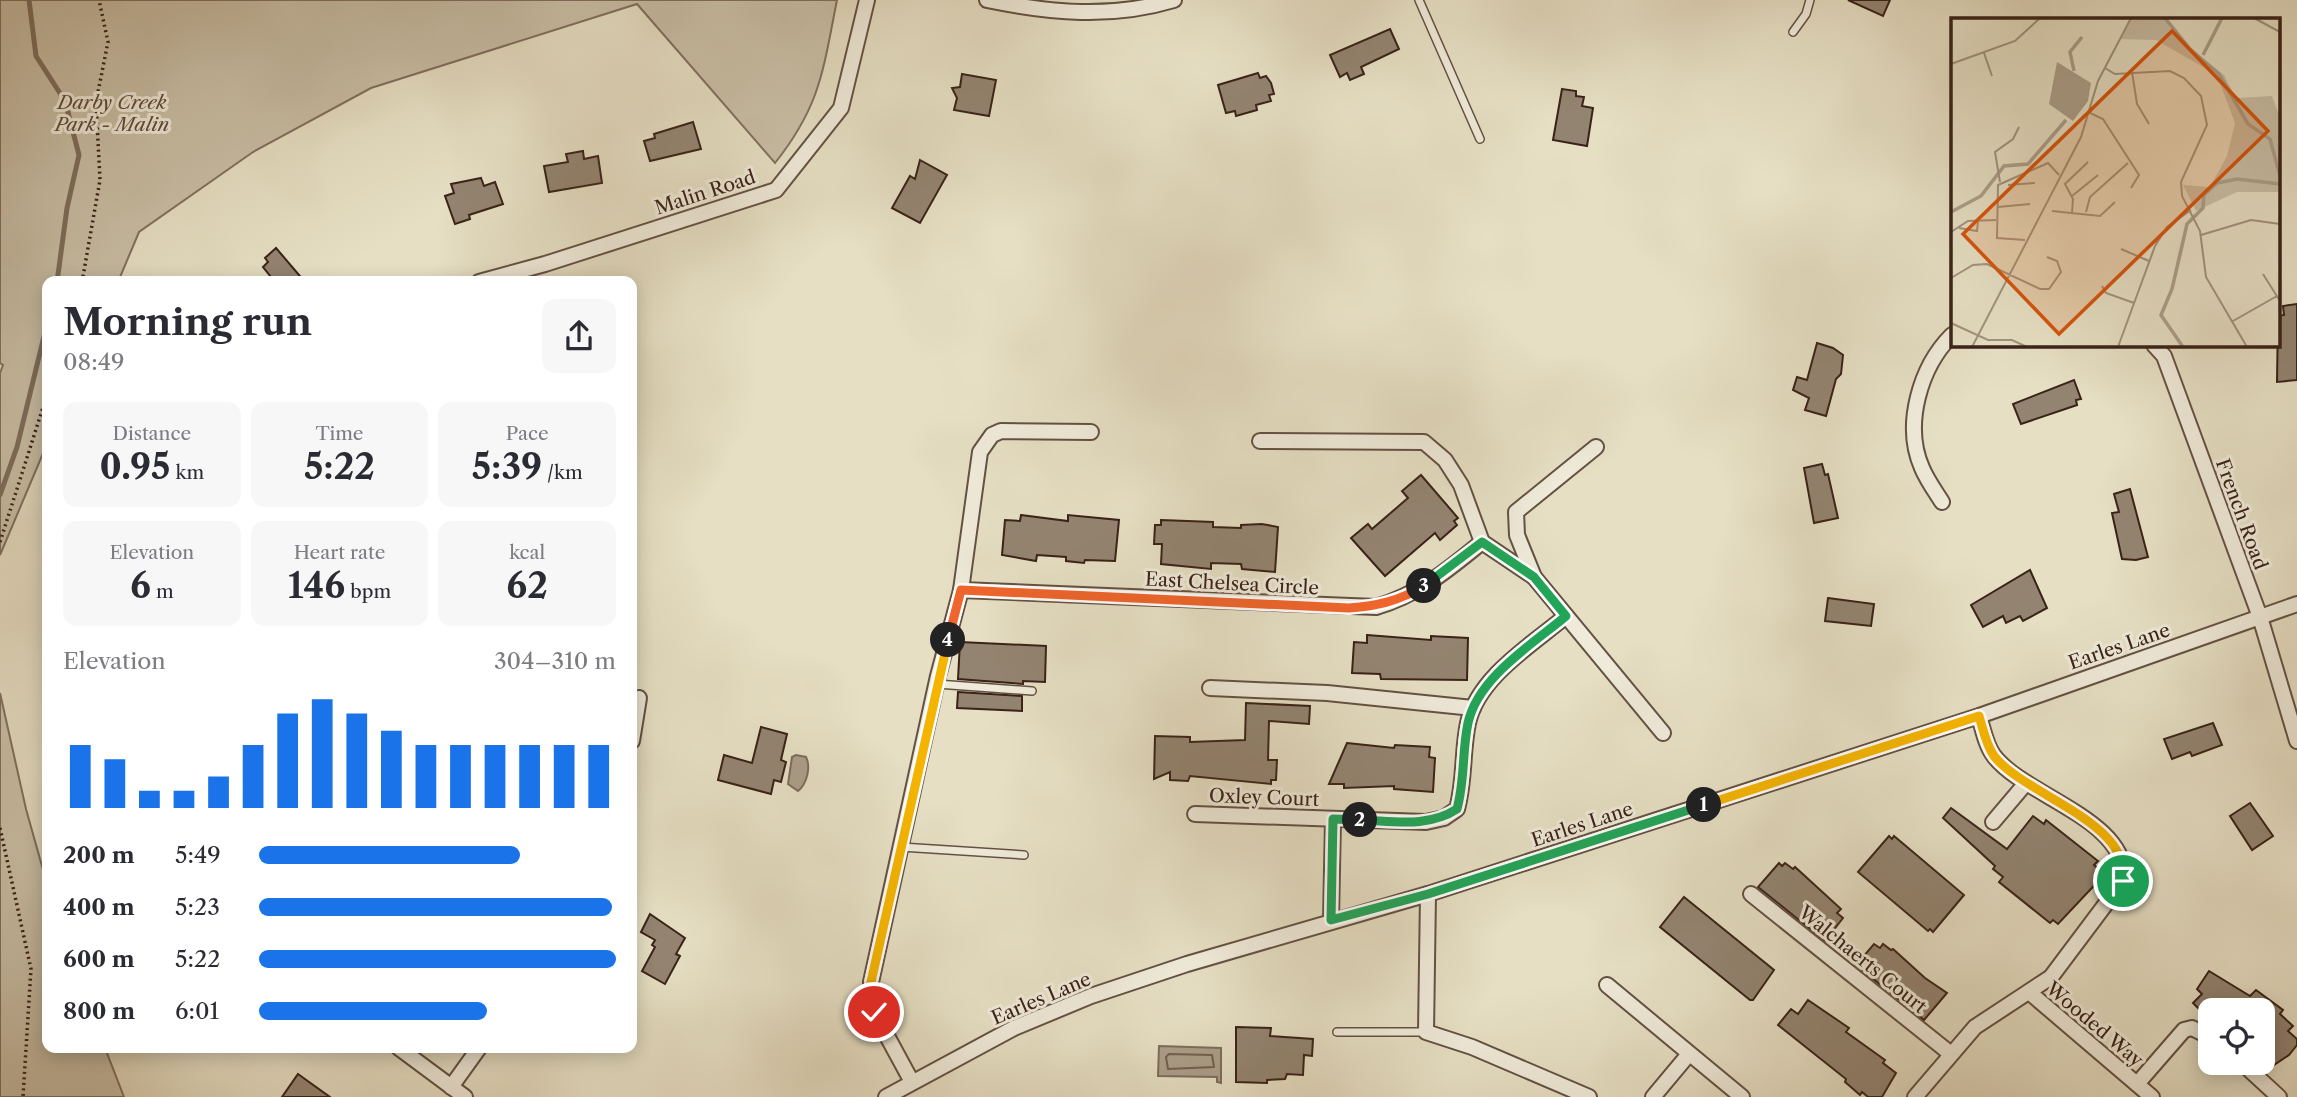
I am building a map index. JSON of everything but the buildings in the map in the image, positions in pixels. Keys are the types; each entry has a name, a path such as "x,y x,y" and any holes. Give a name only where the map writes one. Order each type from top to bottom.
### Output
{"street":[{"name":"Malin Road","path":"501,276 776,190 841,108 867,0"},
{"path":"987,0 1039,11 1100,13 1128,12 1174,0"},
{"path":"1942,502 1922,468 1916,447 1914,422 1926,374 1936,354 1951,335"},
{"name":"French Road","path":"2155,346 2164,356 2260,617 2297,741"},
{"path":"912,1082 874,1012 871,982 937,684 961,590 976,465 980,452 992,435 1001,431 1091,432"},
{"path":"1260,441 1424,442 1445,460 1461,485 1482,542 1534,577 1663,733"},
{"path":"1534,577 1517,535 1516,512 1597,447"},
{"name":"East Chelsea Circle","path":"961,590 1349,608 1376,607 1395,601 1429,583 1482,542"},
{"name":"Earles Lane","path":"886,1097 1014,1028 1091,996 1331,920 1428,894 1979,716 2297,604"},
{"path":"1331,920 1333,819 1426,822 1444,818 1457,809 1462,789 1468,722 1473,708 1501,672 1566,616"},
{"path":"1210,688 1327,693 1473,708"},
{"path":"637,710 639,698"},
{"path":"1915,1097 1976,1027 2029,992 2064,963 2123,881 2124,872 2119,853 2097,829 2026,783 1992,754 1979,716"},
{"path":"1993,822 2026,783"},
{"name":"Oxley Court","path":"1195,814 1333,819"},
{"path":"1428,894 1426,1032 1472,1047 1589,1097"},
{"name":"Walchaerts Court","path":"1751,894 1951,1054"},
{"path":"1607,985 1742,1097"},
{"name":"Wooded Way","path":"2029,992 2152,1097"},
{"name":"Wooded Way","path":"2137,1084 2185,1030 2192,1028 2198,1031"},
{"path":"406,1053 465,1097"},
{"path":"450,1087 475,1053"},
{"path":"1653,1097 1689,1054"},
{"path":"2255,1075 2279,1097"}],"lane":[{"path":"1419,0 1480,139"},
{"path":"1793,32 1806,14 1810,0"},
{"path":"937,684 1032,691"},
{"path":"901,847 1024,855"},
{"path":"1337,1032 1426,1032"}],"path":[{"path":"83,276 100,180 96,103 108,42 99,0"},
{"path":"0,542 42,412"},
{"path":"0,828 31,969 23,1097"}],"green space":[{"name":"Darby Creek Park - Malin","path":"0,0 837,0 818,86 802,123 775,163 637,4 371,88 253,152 139,232 121,276 42,276 42,456 0,555 0,373 3,365 0,363"},
{"path":"0,693 42,866 42,1053 107,1053 124,1097 0,1097"}],"water":[{"path":"792,757 806,757 808,766 806,780 798,791 788,784"},
{"path":"1159,1046 1221,1048 1221,1083 1217,1082 1217,1077 1158,1076"}],"waterway":[{"path":"29,0 36,56 65,101 79,155 67,208 58,276"},
{"path":"0,495 17,447 42,344"}],"route":[{"path":"874,1012 871,982 939,676 961,590 1349,608 1376,607 1395,601 1429,583 1482,542 1534,577 1566,616 1501,672 1485,688 1473,708 1468,722 1462,789 1457,809 1444,818 1426,822 1333,819 1331,920 1428,894 1979,716 1992,754 2005,767 2026,783 2085,818 2110,842 2123,863 2123,881"}]}
